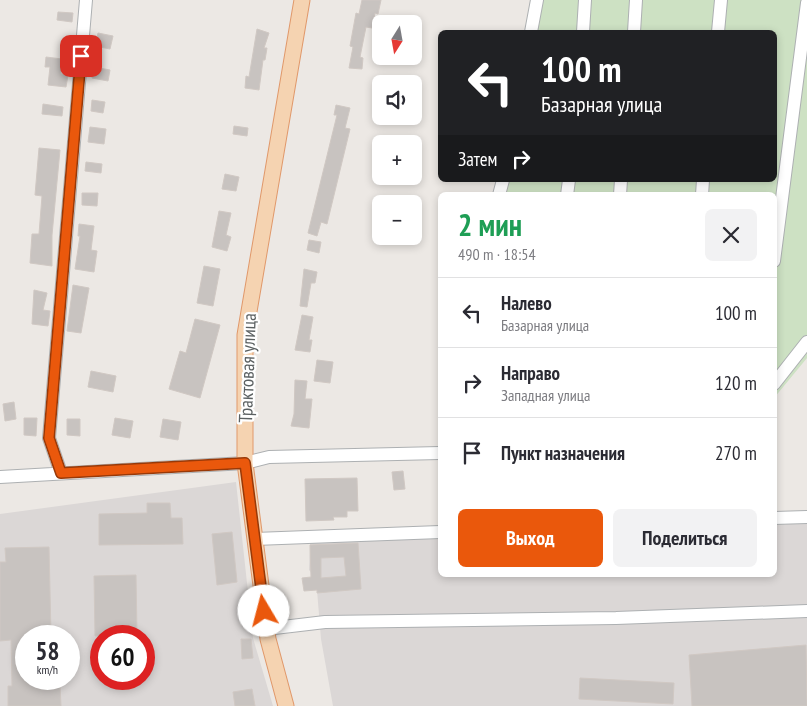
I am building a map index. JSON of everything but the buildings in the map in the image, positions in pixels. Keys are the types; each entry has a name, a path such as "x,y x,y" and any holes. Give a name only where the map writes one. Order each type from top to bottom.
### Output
{"main road":[{"name":"Трактовая улица","path":"286,706 266,629 245,463 245,336 302,0"}],"street":[{"path":"61,473 49,438 86,0"},
{"path":"531,30 537,0"},
{"path":"582,30 585,0"},
{"path":"634,30 636,0"},
{"path":"718,30 721,0"},
{"path":"777,238 807,3"},
{"path":"777,380 807,342"},
{"path":"0,477 245,463 270,457 438,452"},
{"path":"777,518 807,516"},
{"path":"255,539 438,532"},
{"path":"266,629 325,622 606,618 807,610"}],"shaded area":[{"path":"236,482 253,638 273,706 0,706 0,514"},
{"path":"807,523 807,706 333,706 321,639 316,578 309,570 310,543 438,537 438,577 777,577 777,525"}],"green space":[{"path":"534,0 807,0 807,358 777,394 777,192 497,192 499,182 777,182 777,30 528,30"}],"route":[{"path":"81,56 65,224 49,438 61,473 245,463 264,611"}]}
